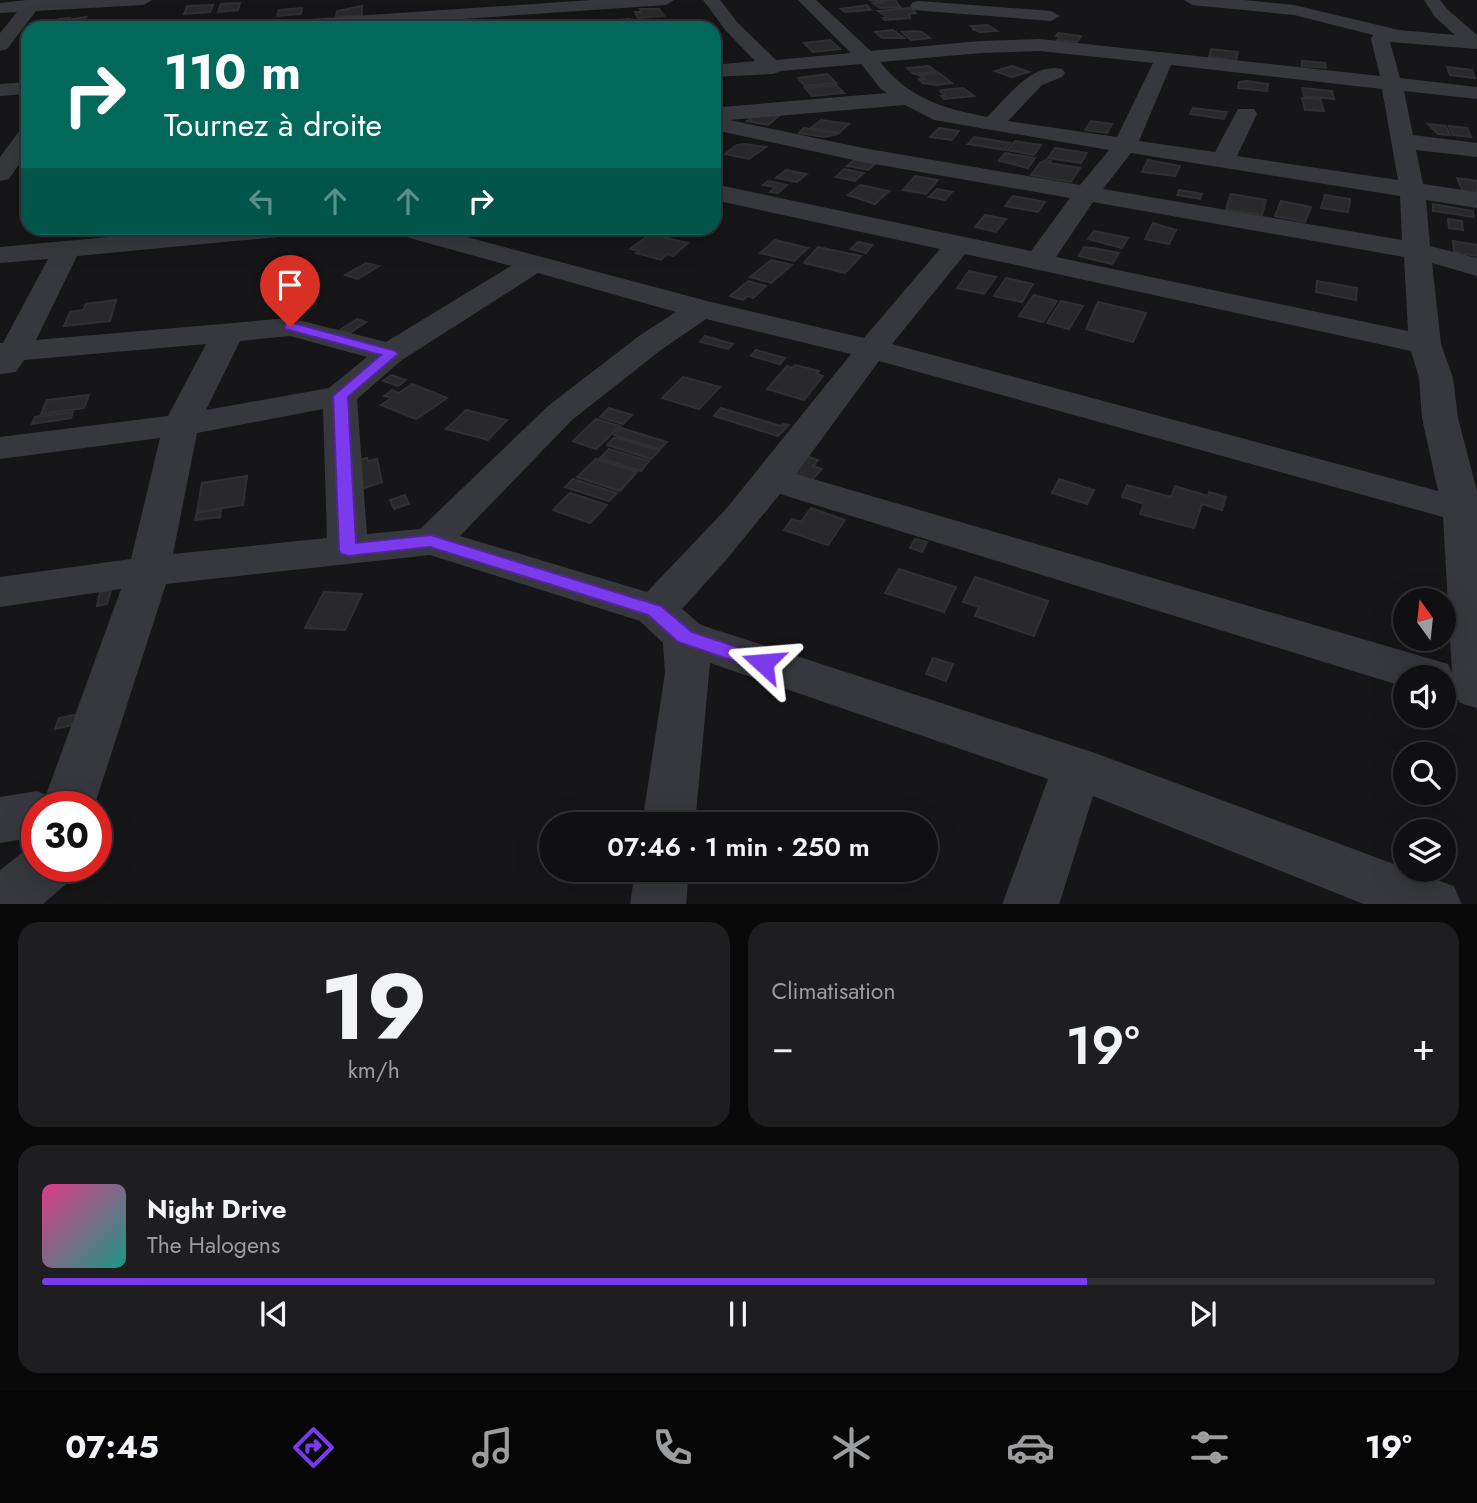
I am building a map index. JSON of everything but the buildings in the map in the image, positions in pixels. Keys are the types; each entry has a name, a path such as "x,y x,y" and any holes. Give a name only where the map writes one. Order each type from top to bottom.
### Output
{"street":[{"path":"0,8 32,3 144,0"},
{"path":"368,21 666,0"},
{"path":"711,0 720,21"},
{"path":"806,0 866,57 888,85 934,113 992,125 1477,200"},
{"path":"1040,45 1051,16 1063,0"},
{"path":"1192,0 1318,14 1363,29 1476,43"},
{"path":"1432,0 1441,13 1476,43"},
{"path":"1,43 32,3"},
{"path":"916,3 981,47"},
{"path":"916,3 1051,16"},
{"path":"723,27 773,68"},
{"path":"1399,35 1380,39 1392,85 1412,191 1425,344 1436,378 1440,418 1469,512 1477,690 1456,684"},
{"path":"1,43 21,41"},
{"path":"721,71 981,47 1040,45 1164,61 1477,93"},
{"path":"1037,263 1087,192 1125,146 1164,61"},
{"path":"992,125 1035,81 1055,73"},
{"path":"0,90 21,88"},
{"path":"721,114 908,98"},
{"path":"1222,161 1246,114"},
{"path":"721,125 863,155 1419,251 1477,267"},
{"path":"1402,141 1477,150"},
{"path":"6,180 21,149"},
{"path":"721,194 1425,344"},
{"path":"0,256 215,235"},
{"path":"430,235 701,309 872,349 1469,512"},
{"path":"670,812 688,673 670,624 683,583 771,479 957,245"},
{"path":"5,358 67,249"},
{"path":"0,448 181,425 340,396 391,354 535,263"},
{"path":"431,541 560,413 650,343 701,309"},
{"path":"5,358 229,331 290,327 391,354"},
{"path":"73,791 149,571 181,425 229,331"},
{"path":"340,396 348,550"},
{"path":"771,479 1393,665"},
{"path":"0,592 149,571 431,541 1076,768 1431,904"},
{"path":"1030,904 1076,768"},
{"path":"0,820 21,817"},
{"path":"0,904 27,882"},
{"path":"34,904 42,882"},
{"path":"657,904 660,882"}],"route":[{"path":"290,327 391,354 340,396 348,550 431,541 654,610 685,637 763,663"}]}
